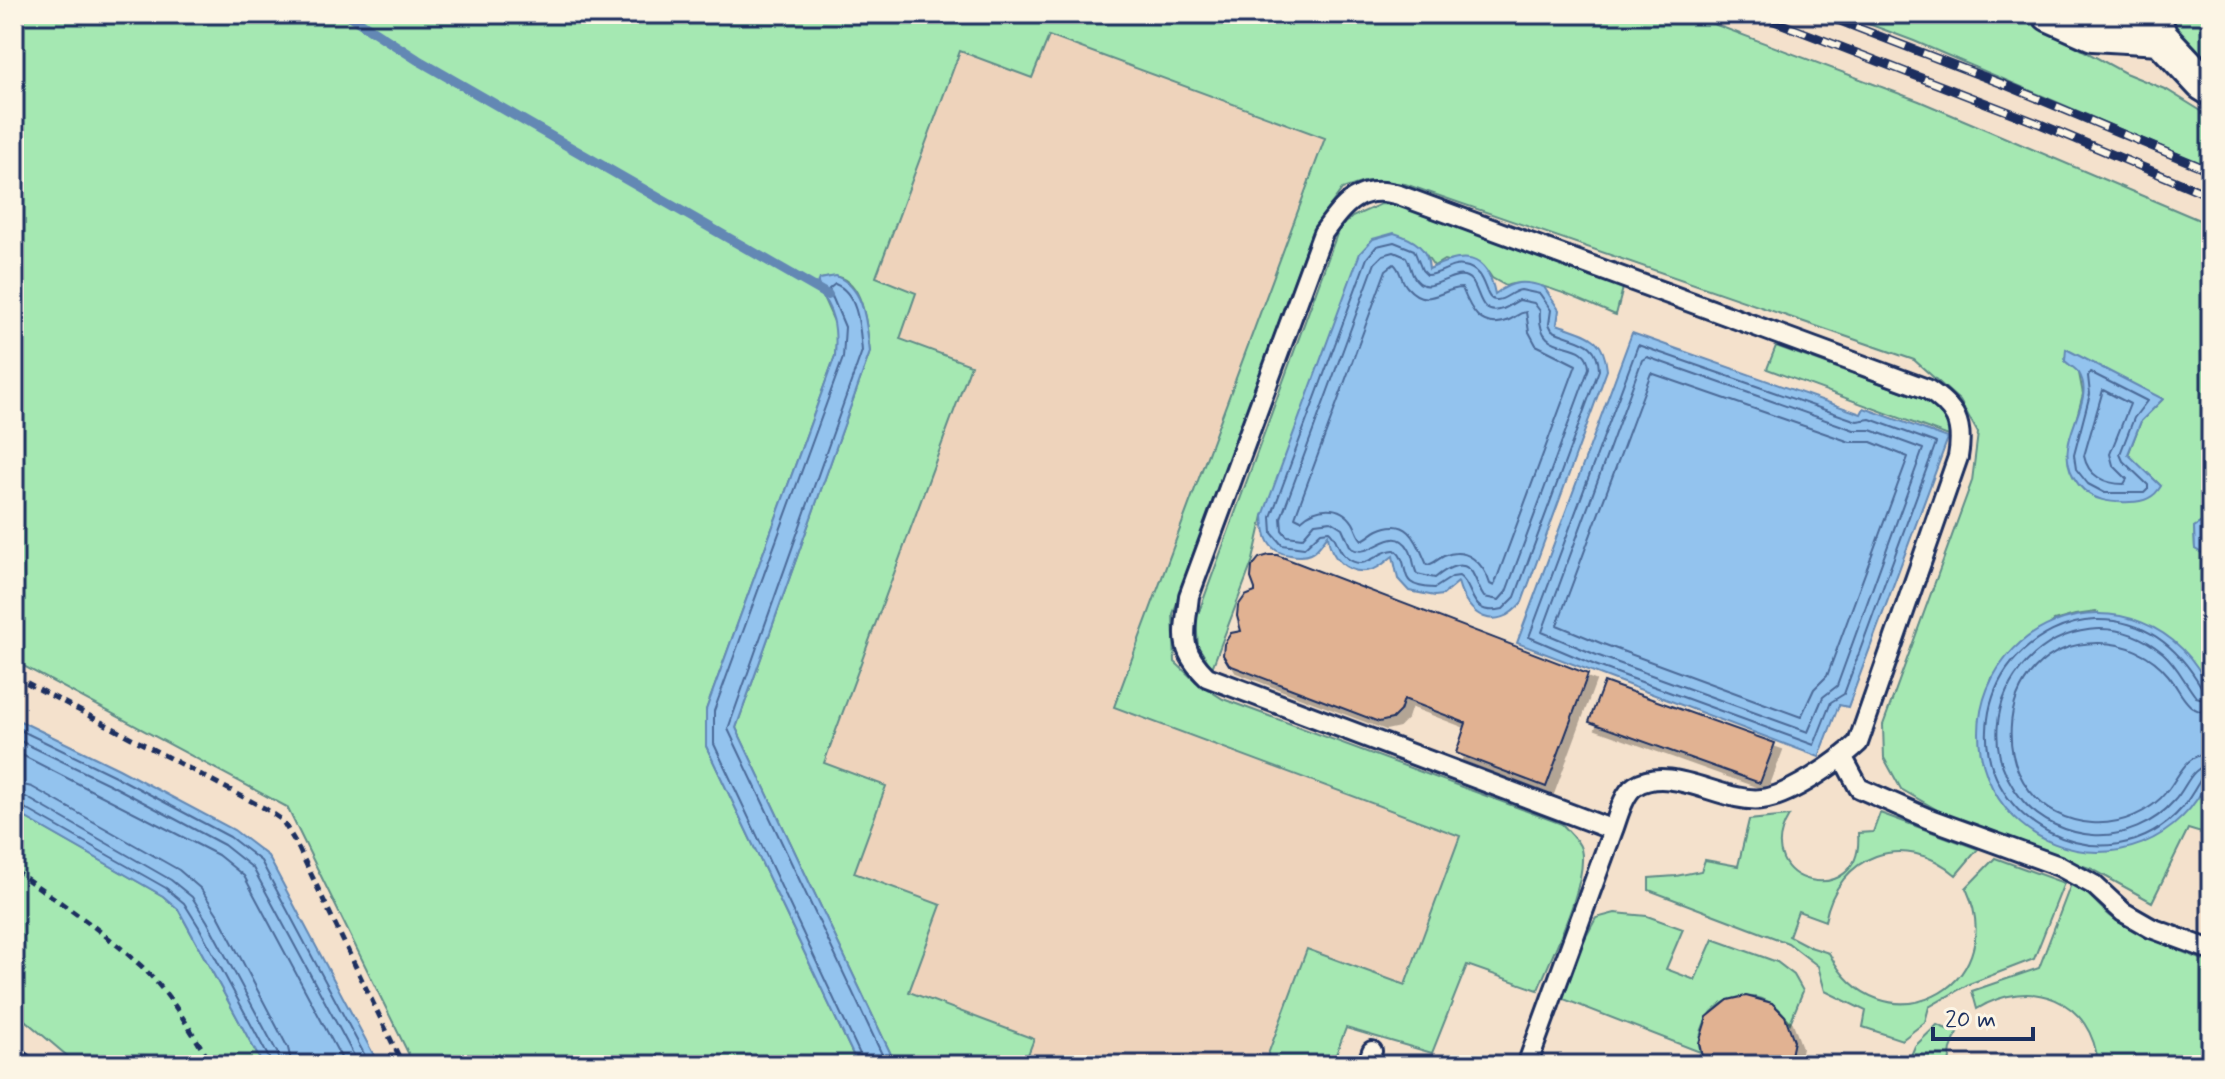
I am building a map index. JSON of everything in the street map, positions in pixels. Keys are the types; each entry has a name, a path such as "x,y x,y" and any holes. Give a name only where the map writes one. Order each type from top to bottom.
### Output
{"street":[{"path":"2050,14 2093,33 2156,26 2203,83 2211,88"}],"lane":[{"path":"1527,1065 1613,830 1634,786 1652,780 1673,780 1730,796 1762,799 1793,787 1843,758 1858,743 1958,457 1962,434 1952,411 1927,389 1399,195 1382,190 1360,195 1344,205 1323,233 1189,596 1184,640 1191,661 1207,677 1613,830"},
{"path":"1843,758 1859,788 1927,818 2059,866 2094,885 2123,912 2151,928 2211,950"},
{"path":"14,1057 24,1065"}],"path":[{"path":"14,676 282,820 403,1065"},
{"path":"14,870 140,964 171,999 212,1065"}],"shaded area":[{"path":"1048,35 1325,138 1114,707 1460,836 1405,986 1308,950 1264,1065 1024,1065 1034,1039 908,992 854,872 886,787 824,763 971,366 899,338 876,278 960,51 1032,78"}],"green space":[{"path":"25,14 1687,14 1919,101 2211,225 2211,516 2194,527 2195,549 2211,558 2211,690 2203,673 2096,612 2054,621 1992,678 1980,720 2201,796 2211,776 2211,836 2188,829 2152,902 2092,869 1960,823 1901,789 1884,758 1883,725 1972,481 1978,433 1960,401 1914,360 1405,184 1367,181 1342,189 1312,231 1173,614 1175,662 1196,682 1223,699 1562,824 1580,846 1582,863 1567,920 1538,990 1467,965 1432,1053 1346,1028 1332,1065 1264,1065 1307,949 1405,985 1460,836 1114,707 1325,138 1049,36 1032,78 960,51 876,277 916,293 900,339 971,365 824,763 886,786 854,873 941,905 909,992 1034,1039 1024,1065 896,1065 736,728 870,352 859,298 848,281 834,277 820,279 823,297 837,328 835,356 706,710 706,746 858,1065 414,1065 287,807 14,661 14,33","holes":["2079,373 2163,399 2141,421 2128,455 2161,486 2075,424 2083,394"]},
{"path":"1842,14 2016,14 2125,73 2167,90 2211,117 2211,168 1914,41"},
{"path":"2166,14 2211,14 2211,75 2199,70"},
{"path":"1381,204 1407,206 1623,288 1616,315 1546,287 1517,283 1506,286 1488,272 1444,260 1434,266 1427,256 1263,516 1253,560 1212,668 1198,646 1196,620 1338,231 1352,217"},
{"path":"1776,346 1926,400 1944,416 1954,438 1767,369"},
{"path":"14,811 163,896 178,909 263,1065 78,1065 14,1011"},
{"path":"1880,813 1978,849 1956,875 1936,861 1915,854 1895,852 1876,856 1858,865 1844,879 1832,898 1825,921 1798,911 1789,936 1829,953 1851,983 1878,999 1907,1003 1934,996 1956,979 1971,955 1975,924 1966,888 1995,858 2064,883 2034,959 1969,984 1929,1007 1925,1022 1902,1040 1863,1027 1866,1011 1825,991 1818,966 1788,943 1649,890 1649,878 1701,871 1705,860 1738,866 1749,820 1789,816 1780,840 1783,859 1794,873 1810,880 1828,881 1844,873 1855,858 1858,833 1873,832"},
{"path":"2071,884 2125,926 2211,963 2211,1065 2098,1065 2094,1042 2084,1024 2056,1000 2037,995 1997,999 1977,1009 1972,991 2039,968"},
{"path":"1615,913 1647,916 1683,929 1666,969 1695,980 1713,939 1777,962 1794,975 1803,991 1790,1023 1778,1008 1763,1000 1748,997 1732,999 1718,1006 1708,1018 1701,1033 1700,1052 1561,998 1582,944 1596,918"},
{"path":"1937,1025 1957,1033 1949,1065 1907,1065 1915,1046"}],"water":[{"path":"1394,233 1418,245 1426,255 1429,269 1462,258 1479,263 1486,270 1495,294 1518,283 1544,287 1559,310 1557,324 1592,338 1605,358 1607,370 1522,602 1502,617 1493,619 1475,612 1462,594 1458,582 1443,595 1409,591 1398,579 1393,556 1374,569 1355,570 1336,557 1328,535 1315,551 1300,556 1276,550 1268,542 1264,530 1263,516 1360,253 1373,239"},
{"path":"836,276 846,282 859,298 870,352 736,728 896,1065 858,1065 706,746 706,710 835,356 833,320 816,288 820,279"},
{"path":"1632,333 1861,414 1864,408 1948,438 1848,707 1839,705 1819,757 1517,643"},
{"path":"2066,349 2163,399 2141,421 2128,454 2161,486 2155,494 2140,501 2109,501 2096,498 2079,485 2070,469 2067,454 2083,399 2083,386 2079,373 2065,361"},
{"path":"2211,516 2211,558 2195,549 2194,527"},
{"path":"2098,614 2121,616 2144,623 2182,649 2208,687 2215,710 2215,756 2208,779 2182,817 2144,843 2121,850 2098,852 2075,850 2052,843 2014,817 1988,779 1981,756 1979,733 1981,710 1988,687 2014,649 2052,623 2075,616"},
{"path":"14,718 234,830 268,856 379,1065 263,1065 178,909 163,896 14,811"}],"building":[{"path":"1277,555 1588,674 1546,787 1456,753 1466,723 1404,699 1400,711 1392,719 1379,722 1229,665 1223,655 1224,644 1231,633 1241,631 1238,606 1245,596 1255,592 1252,567 1259,558"},
{"path":"1604,682 1775,743 1760,783 1589,722"},
{"path":"1746,996 1772,1003 1785,1016 1794,1041 1789,1065 1704,1065 1699,1043 1707,1017 1728,1000"}],"waterway":[{"path":"347,14 418,60 828,295"}],"railway":[{"path":"1756,14 2040,124 2211,196"},
{"path":"1822,14 2008,86 2211,171"}]}
